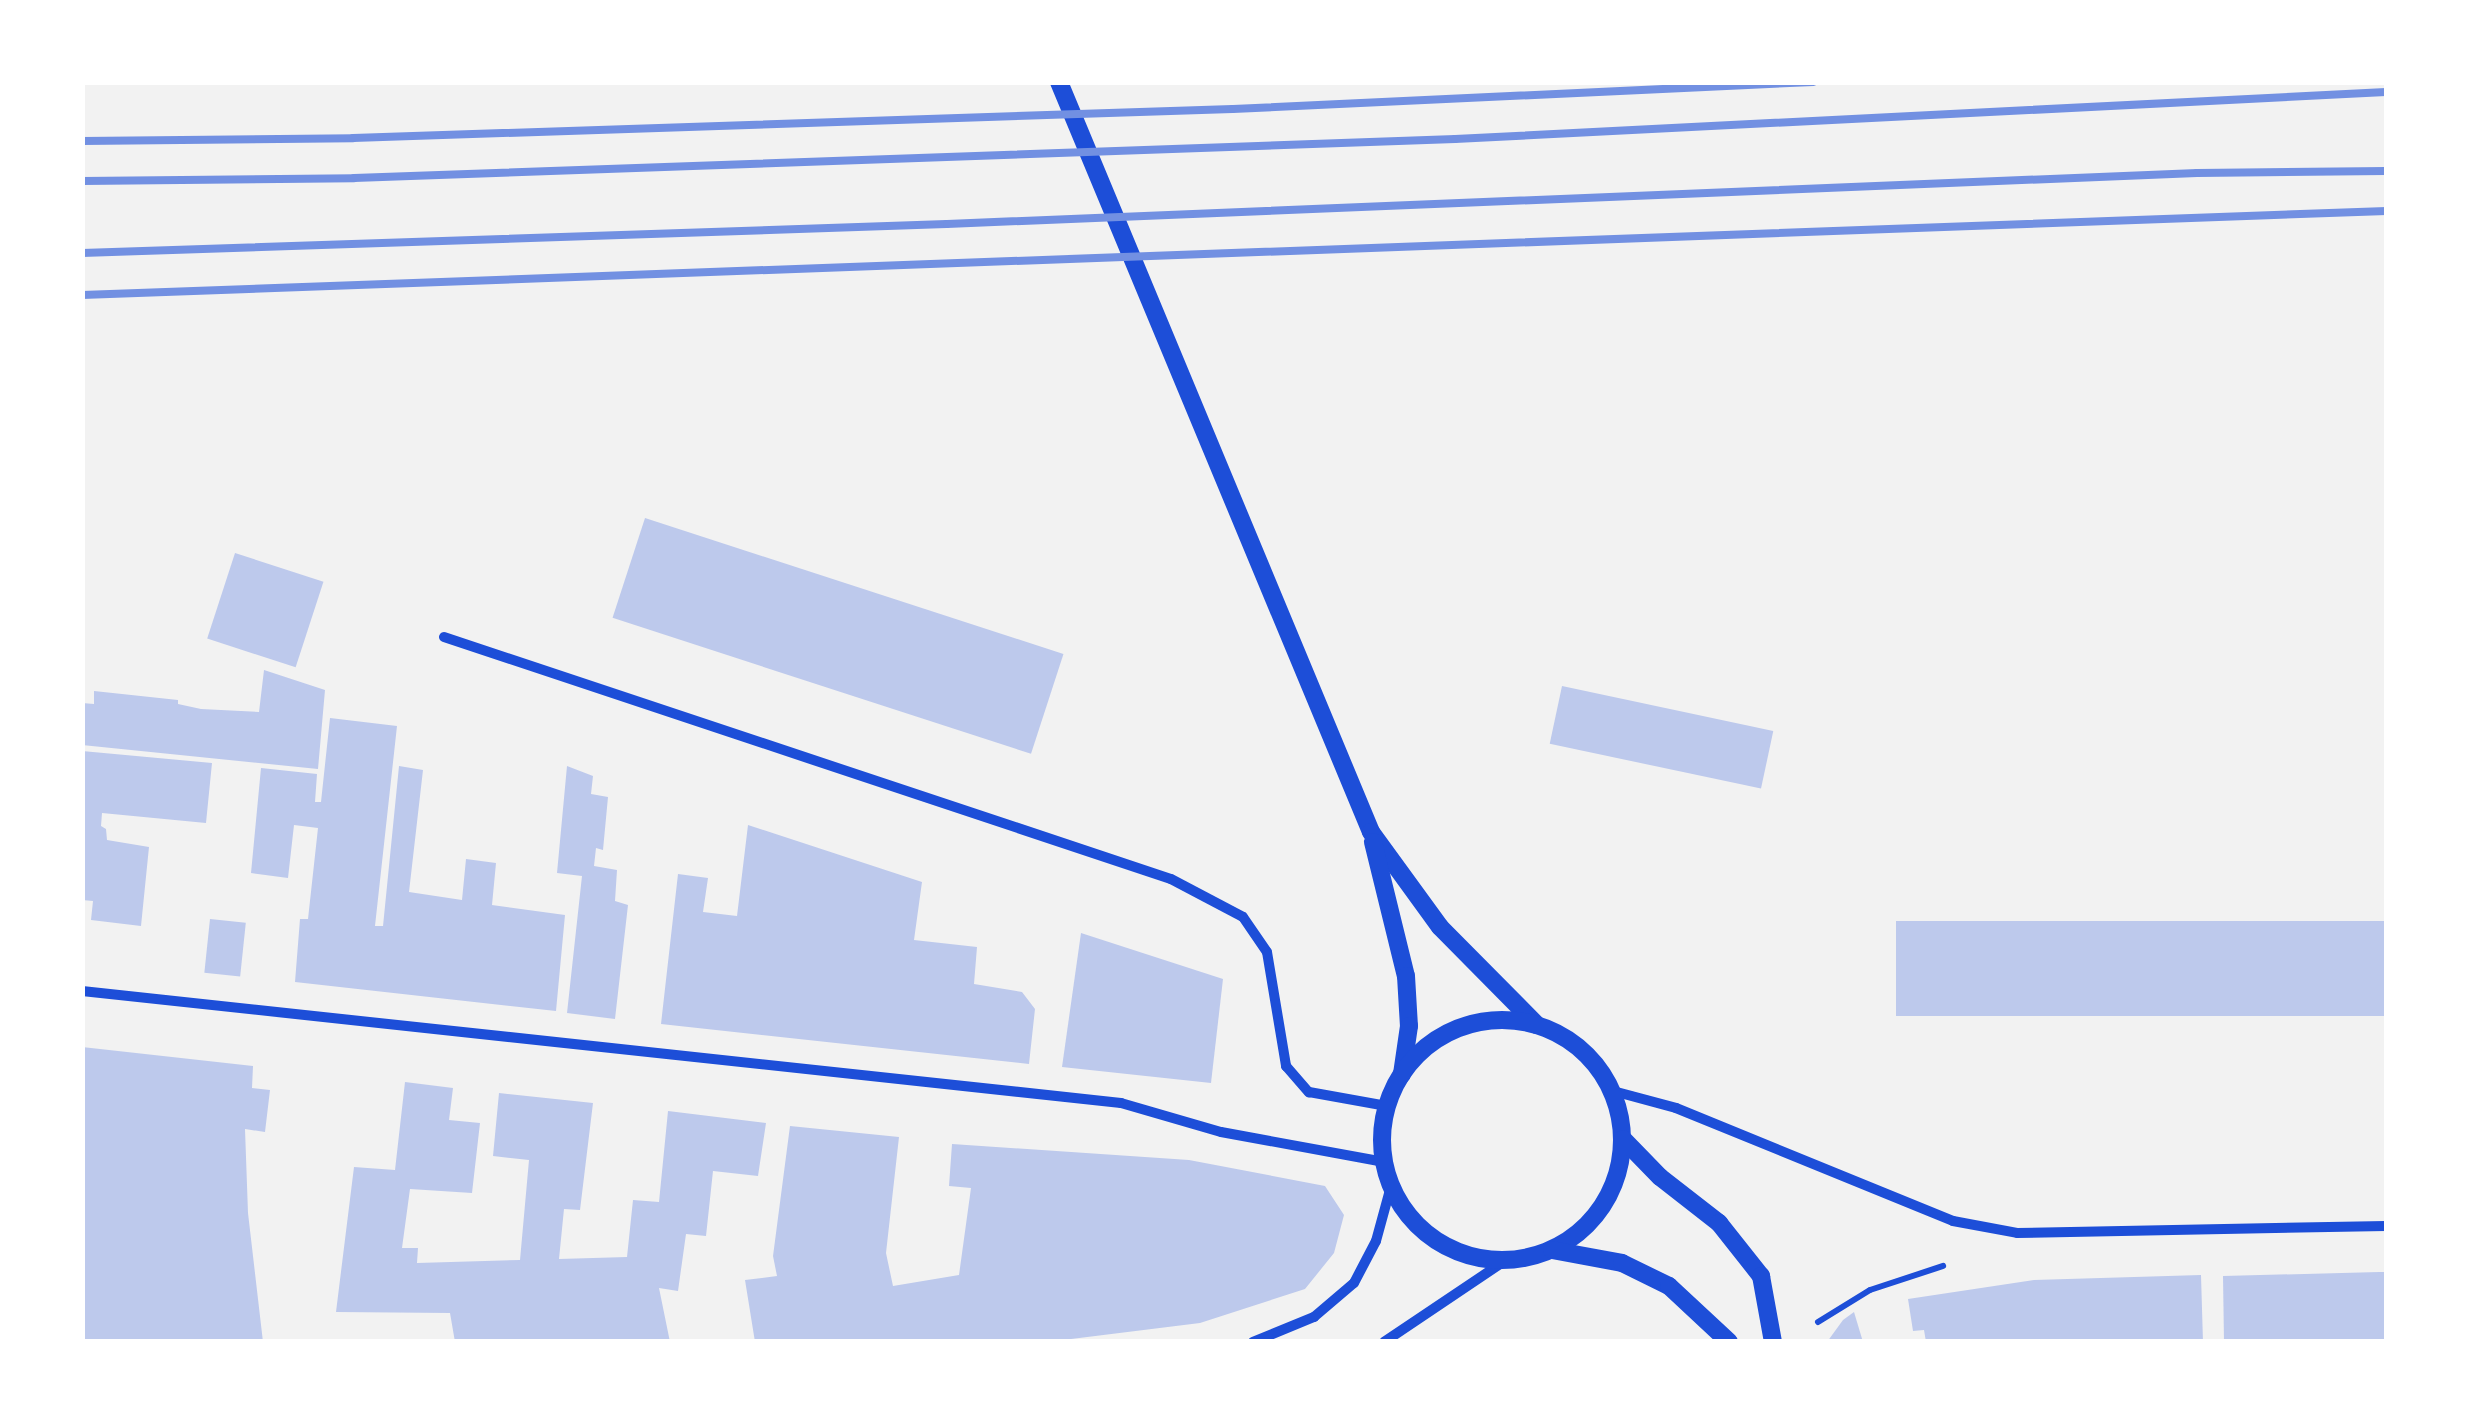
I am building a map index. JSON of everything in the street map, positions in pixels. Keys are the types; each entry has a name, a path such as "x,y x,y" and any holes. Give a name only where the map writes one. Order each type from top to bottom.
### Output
{"street":[{"path":"1060,82 1371,832 1406,976 1408,1026 1402,1074"},
{"path":"444,637 1171,879 1243,918 1267,952 1286,1066 1309,1092 1387,1106"},
{"path":"1371,832 1440,927 1537,1024 1576,1045 1612,1091 1623,1139 1618,1173 1603,1204 1581,1232 1552,1250 1506,1260 1470,1256 1437,1242 1410,1217 1391,1186 1384,1162 1387,1106 1402,1074 1428,1046 1461,1027 1499,1020 1537,1024"},
{"path":"82,991 1122,1103 1221,1132 1384,1162"},
{"path":"1612,1091 1676,1108 1953,1221 2017,1233 2386,1226"},
{"path":"1623,1139 1660,1177 1719,1224 1760,1276 1773,1342"},
{"path":"1252,1342 1314,1317 1354,1283 1376,1240 1391,1186"},
{"path":"1552,1250 1622,1263 1668,1286 1729,1342"},
{"path":"1384,1342 1506,1260"}],"path":[{"path":"1804,1330 1870,1290 1946,1266"}],"building":[{"path":"645,518 1063,654 1031,754 613,618"},
{"path":"235,553 323,582 296,667 207,639"},
{"path":"264,670 325,690 318,769 82,745 82,703 94,704 94,691 178,700 178,704 201,709 259,712"},
{"path":"1562,686 1773,731 1761,789 1550,744"},
{"path":"330,718 397,726 375,926 383,926 399,766 423,770 409,892 462,900 466,859 496,863 492,905 565,915 556,1011 295,982 300,919 308,919 318,828 294,825 288,878 251,873 261,768 317,774 315,802 321,802"},
{"path":"82,751 212,763 206,823 102,813 101,826 106,829 107,840 149,847 141,926 91,920 93,901 82,900"},
{"path":"567,766 593,776 591,794 608,797 603,850 596,848 594,866 617,870 615,901 628,905 615,1019 567,1013 582,876 557,873"},
{"path":"748,825 922,882 914,940 977,947 974,984 1022,992 1035,1009 1029,1064 661,1024 678,874 708,878 703,912 737,916"},
{"path":"210,919 246,923 240,976 204,973"},
{"path":"1896,921 2386,921 2386,1016 1896,1016"},
{"path":"1081,933 1223,979 1211,1083 1062,1067"},
{"path":"82,1047 253,1066 252,1088 270,1090 265,1132 245,1129 248,1213 263,1342 82,1342"},
{"path":"405,1082 453,1088 449,1120 480,1123 472,1193 410,1189 402,1248 418,1248 417,1263 520,1260 529,1160 493,1156 499,1093 593,1103 580,1210 564,1209 559,1259 627,1257 633,1200 659,1202 668,1111 766,1123 758,1176 713,1171 706,1236 686,1234 678,1291 659,1288 670,1342 455,1342 450,1313 336,1312 354,1167 395,1170"},
{"path":"790,1126 899,1137 886,1253 893,1286 959,1275 971,1188 949,1186 952,1144 1189,1160 1325,1186 1344,1215 1334,1253 1305,1289 1200,1323 1047,1342 755,1342 745,1280 777,1276 773,1256"},
{"path":"2386,1272 2386,1342 2224,1342 2223,1276"},
{"path":"2201,1275 2203,1342 1926,1342 1924,1330 1913,1331 1908,1299 2034,1280"},
{"path":"1854,1312 1863,1342 1827,1342 1843,1320"}],"railway":[{"path":"82,141 353,138 1233,109 1813,82"},
{"path":"82,181 354,178 1455,139 2386,92"},
{"path":"82,253 947,224 2197,173 2386,171"},
{"path":"82,295 2386,211"}]}
